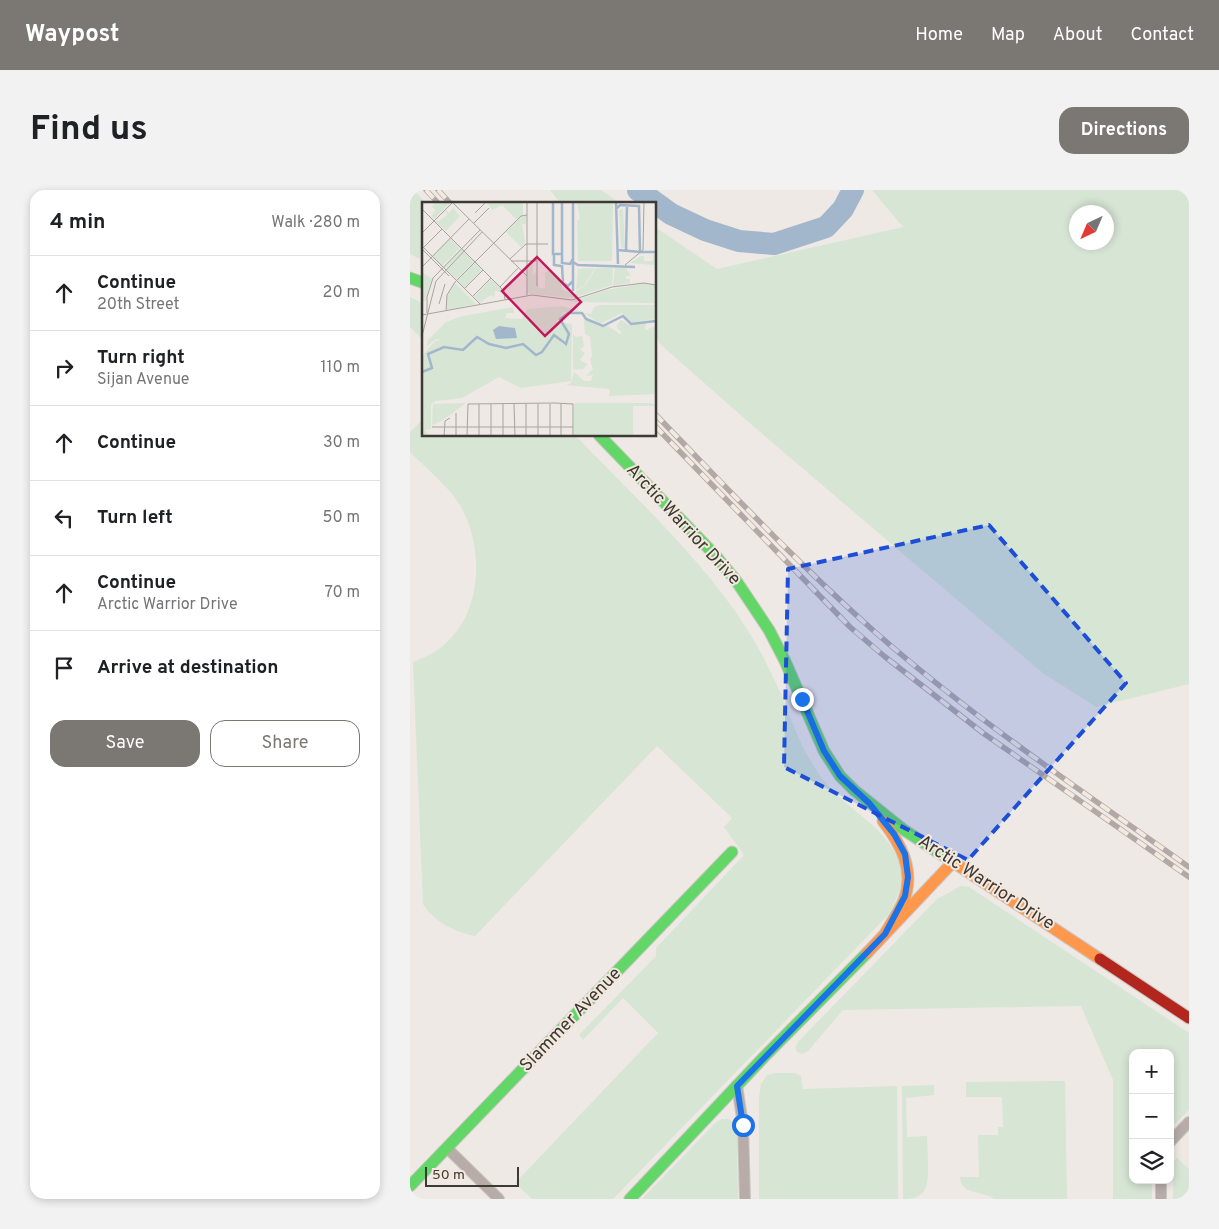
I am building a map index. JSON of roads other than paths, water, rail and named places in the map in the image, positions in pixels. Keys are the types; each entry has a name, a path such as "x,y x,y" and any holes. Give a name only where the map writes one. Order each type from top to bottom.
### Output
{"main road":[{"path":"410,278 422,282"},
{"name":"Arctic Warrior Drive","path":"600,436 714,554 737,582 769,630 824,751 840,776 869,803 904,830 1189,1018"},
{"path":"869,803 894,834 905,854 908,877 905,896 885,934"},
{"name":"Slammer Avenue","path":"410,1186 732,852"},
{"path":"630,1199 953,862"}],"street":[{"path":"737,1086 743,1125 745,1199"},
{"path":"1173,1139 1189,1122"},
{"path":"447,1148 499,1199"},
{"path":"1161,1184 1161,1199"}],"waterway":[{"path":"638,190 654,202"},
{"path":"656,203 671,214 705,230 739,241 774,244 826,227 843,209 853,190"}],"railway":[{"path":"426,190 437,202"},
{"path":"438,190 449,202"},
{"path":"656,415 818,579 912,664 989,724 1189,867"},
{"path":"656,427 850,627 884,656 983,733 1189,877"}]}
